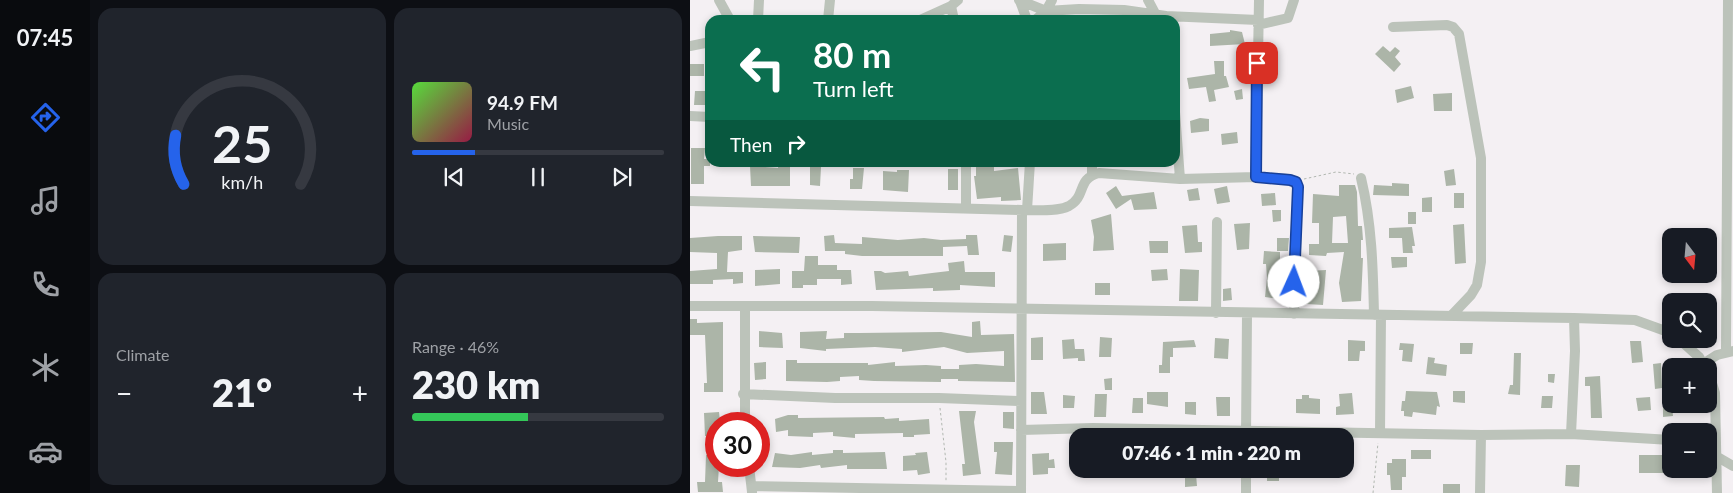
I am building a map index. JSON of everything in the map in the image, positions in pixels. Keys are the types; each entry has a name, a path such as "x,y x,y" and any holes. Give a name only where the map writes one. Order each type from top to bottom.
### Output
{"street":[{"path":"719,0 727,15"},
{"path":"758,15 760,0"},
{"path":"828,15 830,0"},
{"path":"1020,0 1046,11 1079,9 1124,10 1143,11 1156,15"},
{"path":"1020,0 1025,15"},
{"path":"1041,15 1046,11 1052,0"},
{"path":"1148,0 1161,15"},
{"path":"1256,177 1259,0"},
{"path":"1180,18 1258,23 1288,18 1294,0"},
{"path":"1716,358 1729,351 1728,0"},
{"path":"930,15 955,3"},
{"path":"1394,27 1447,25 1453,27 1459,34 1481,158 1481,262 1477,285 1468,299 1451,316"},
{"path":"690,46 705,43"},
{"path":"690,116 705,117"},
{"path":"966,167 966,209"},
{"path":"751,477 752,490 946,489 1021,492 1024,210 1029,167"},
{"path":"1092,167 1092,175"},
{"path":"1179,167 1180,179"},
{"path":"690,201 1024,210 1068,207 1080,196 1083,182 1092,175 1106,172 1180,179 1256,177 1290,180 1296,182 1298,192 1294,314"},
{"path":"1361,178 1372,234 1378,315 1380,433"},
{"path":"1216,314 1217,222"},
{"path":"690,306 872,306 1216,314 1574,318 1636,320 1662,330"},
{"path":"744,412 745,307"},
{"path":"1246,314 1246,428"},
{"path":"1571,434 1575,351 1574,318"},
{"path":"1688,348 1697,358"},
{"path":"743,394 835,398 939,398 1021,401"},
{"path":"1021,430 1069,429"},
{"path":"1354,433 1571,434 1662,439"},
{"path":"1480,493 1481,435"},
{"path":"1717,456 1733,466"},
{"path":"1246,478 1246,493"},
{"path":"1715,478 1717,493"}],"path":[{"path":"1296,182 1336,172 1357,174 1361,178"},
{"path":"939,398 946,462 946,489"},
{"path":"1373,493 1380,433"}],"building":[{"path":"1230,30 1242,32 1245,44 1210,46 1210,34 1230,32"},
{"path":"1383,46 1390,52 1395,47 1400,51 1395,57 1401,64 1394,72 1375,54"},
{"path":"1214,61 1224,61 1224,76 1226,76 1229,87 1214,90 1216,101 1209,102 1206,87 1189,89 1187,78 1215,74"},
{"path":"690,64 704,64 704,76 690,76"},
{"path":"1411,86 1414,98 1397,103 1395,90"},
{"path":"1242,89 1243,99 1236,100 1234,91"},
{"path":"695,91 705,91 705,105 694,105"},
{"path":"1452,93 1452,111 1434,111 1433,94"},
{"path":"1200,118 1209,119 1209,131 1191,133 1190,121"},
{"path":"1237,132 1238,143 1222,145 1221,134"},
{"path":"691,148 705,148 704,184 691,184"},
{"path":"750,167 790,167 790,186 751,186"},
{"path":"810,167 821,167 820,186 810,185"},
{"path":"976,167 994,167 994,171 1018,168 1021,200 1001,201 1001,197 977,199 974,176 976,176"},
{"path":"853,168 864,168 862,189 850,189 850,179 853,179"},
{"path":"948,169 958,169 958,190 948,190"},
{"path":"1454,169 1456,185 1446,186 1444,171"},
{"path":"897,170 909,170 908,192 883,190 883,171 897,172"},
{"path":"1392,183 1409,184 1409,196 1373,195 1374,185 1392,186"},
{"path":"1339,185 1355,185 1358,226 1362,226 1363,240 1361,240 1361,258 1363,258 1361,301 1342,302 1339,283 1344,252 1327,253 1326,256 1309,255 1309,244 1319,244 1319,223 1312,223 1313,194 1339,196","holes":["1346,216 1348,243 1332,243 1333,217"]},
{"path":"1116,186 1122,196 1154,192 1157,209 1134,210 1131,199 1116,209 1106,193"},
{"path":"1227,186 1230,202 1217,204 1214,189"},
{"path":"1198,188 1200,200 1189,201 1187,190"},
{"path":"1275,193 1276,205 1262,206 1261,194"},
{"path":"1454,193 1464,193 1464,208 1454,208"},
{"path":"1432,197 1432,212 1422,212 1422,198"},
{"path":"1272,210 1281,210 1281,221 1273,222"},
{"path":"1408,212 1416,212 1416,224 1408,224"},
{"path":"1111,214 1114,250 1093,251 1094,237 1091,220"},
{"path":"1250,223 1249,249 1237,250 1234,224"},
{"path":"1464,224 1466,263 1455,264 1453,225"},
{"path":"1197,225 1198,242 1202,242 1202,252 1185,253 1182,226"},
{"path":"1412,227 1415,246 1412,246 1413,253 1403,253 1402,238 1389,238 1389,228"},
{"path":"834,235 835,243 862,244 862,237 898,240 924,238 941,240 966,239 966,235 977,235 979,255 968,255 967,246 943,247 943,256 862,256 845,254 845,251 825,251 824,236"},
{"path":"1004,235 1013,236 1011,252 1002,251"},
{"path":"742,236 742,250 728,252 727,272 743,272 743,283 733,284 733,279 713,280 713,284 690,284 690,271 717,269 717,253 690,252 690,238"},
{"path":"753,236 800,237 799,253 755,252"},
{"path":"1277,238 1289,238 1288,251 1277,251"},
{"path":"1149,241 1168,241 1168,253 1150,253"},
{"path":"1066,243 1066,260 1043,261 1043,244"},
{"path":"1264,251 1280,252 1280,299 1265,297 1267,278 1266,264 1263,264"},
{"path":"805,256 818,256 818,265 837,265 837,270 851,270 852,284 841,285 841,279 817,279 817,285 803,285 803,288 792,288 792,271 804,271"},
{"path":"1391,257 1407,257 1407,267 1392,268"},
{"path":"964,261 965,272 995,272 995,287 960,285 960,290 933,291 933,288 876,290 874,271 885,273 908,271 909,276 949,271 948,263"},
{"path":"780,269 780,284 755,286 755,270"},
{"path":"1167,269 1168,280 1152,281 1151,270"},
{"path":"1180,269 1199,270 1198,301 1179,301"},
{"path":"1326,270 1323,305 1306,304 1308,284 1306,271"},
{"path":"1095,283 1110,283 1110,295 1095,295"},
{"path":"1231,288 1232,300 1223,301 1223,289"},
{"path":"690,319 697,319 697,323 723,322 723,392 704,392 704,383 707,383 705,335 690,335"},
{"path":"980,321 981,335 1014,334 1015,382 958,381 958,379 941,379 941,382 874,381 859,380 859,376 840,377 840,381 827,382 786,381 786,360 797,360 797,363 868,363 868,365 895,362 895,366 926,365 941,366 941,369 959,369 959,365 976,364 1004,366 1004,351 967,353 944,347 902,352 902,349 875,347 826,349 826,351 800,348 800,332 827,331 826,339 844,338 844,333 941,332 972,337 972,322"},
{"path":"759,331 782,333 783,348 759,347"},
{"path":"1043,337 1043,360 1031,360 1031,338"},
{"path":"1100,337 1112,338 1111,357 1099,357"},
{"path":"1215,338 1229,339 1228,359 1214,358"},
{"path":"1074,339 1075,349 1084,349 1085,361 1078,361 1078,358 1063,359 1062,340"},
{"path":"1194,340 1196,347 1173,348 1173,357 1170,357 1170,373 1159,373 1159,365 1162,365 1163,342"},
{"path":"1348,340 1365,341 1365,351 1360,351 1359,361 1348,361"},
{"path":"1630,341 1641,341 1643,362 1632,363"},
{"path":"1400,343 1414,344 1412,362 1402,361 1403,350 1399,350"},
{"path":"1460,343 1473,343 1472,354 1460,354"},
{"path":"1514,353 1521,353 1520,395 1508,394 1510,385 1513,385"},
{"path":"1428,357 1435,358 1434,363 1447,365 1446,376 1426,374"},
{"path":"766,362 766,379 755,380 754,363"},
{"path":"1661,363 1662,388 1655,389 1653,364"},
{"path":"1548,374 1555,374 1554,383 1548,382"},
{"path":"1600,376 1602,418 1591,418 1590,386 1585,386 1585,377"},
{"path":"1112,378 1112,390 1105,390 1104,379"},
{"path":"1406,391 1437,392 1440,407 1437,406 1436,415 1413,412 1412,417 1404,416 1404,411 1401,411"},
{"path":"1453,391 1465,391 1465,403 1453,402"},
{"path":"1031,392 1044,392 1047,414 1031,414"},
{"path":"1147,392 1168,392 1168,407 1147,404"},
{"path":"1352,393 1354,414 1336,415 1336,407 1340,406 1339,394"},
{"path":"1095,394 1107,394 1106,417 1094,417"},
{"path":"1063,395 1075,396 1074,408 1063,408"},
{"path":"1302,395 1309,395 1309,398 1320,399 1320,414 1296,413 1296,399 1302,399"},
{"path":"1542,396 1553,396 1552,408 1541,408"},
{"path":"1216,397 1230,397 1230,416 1217,416"},
{"path":"1650,397 1651,410 1638,411 1636,398"},
{"path":"1133,398 1143,398 1143,413 1132,413"},
{"path":"1185,402 1196,402 1196,415 1185,414"},
{"path":"959,411 976,411 974,422 981,474 963,476 962,464 965,464"},
{"path":"1003,412 1014,412 1014,429 1003,428"},
{"path":"1663,413 1673,413 1673,416 1663,417"},
{"path":"788,415 798,415 798,418 884,417 885,419 899,418 899,421 929,419 930,434 903,437 903,433 855,434 855,438 833,436 833,432 813,433 813,437 788,436 788,430 776,432 775,419"},
{"path":"994,442 1013,442 1012,475 995,474 997,452 994,452"},
{"path":"833,450 843,450 843,453 885,452 887,469 847,469 847,465 821,468 820,465 800,468 772,467 775,453 791,455 812,452 812,455 833,453"},
{"path":"1411,450 1431,450 1431,459 1411,459"},
{"path":"927,452 930,473 918,475 917,470 903,471 903,456"},
{"path":"1049,453 1049,460 1054,459 1055,468 1048,468 1048,474 1033,475 1032,454"},
{"path":"1639,455 1662,455 1662,473 1639,473"},
{"path":"1392,459 1406,459 1406,477 1402,477 1402,490 1391,490 1390,475 1387,475 1387,463 1392,463"},
{"path":"1566,465 1580,465 1579,487 1565,486"},
{"path":"705,477 718,477 718,482 722,482 723,492 698,492 697,482 705,482"},
{"path":"1185,478 1196,478 1197,486 1185,487"},
{"path":"1267,478 1279,478 1279,481 1267,481"},
{"path":"1443,484 1460,484 1460,493 1443,493"}],"route":[{"path":"1257,63 1256,177 1290,180 1296,182 1298,187 1294,282"}]}
